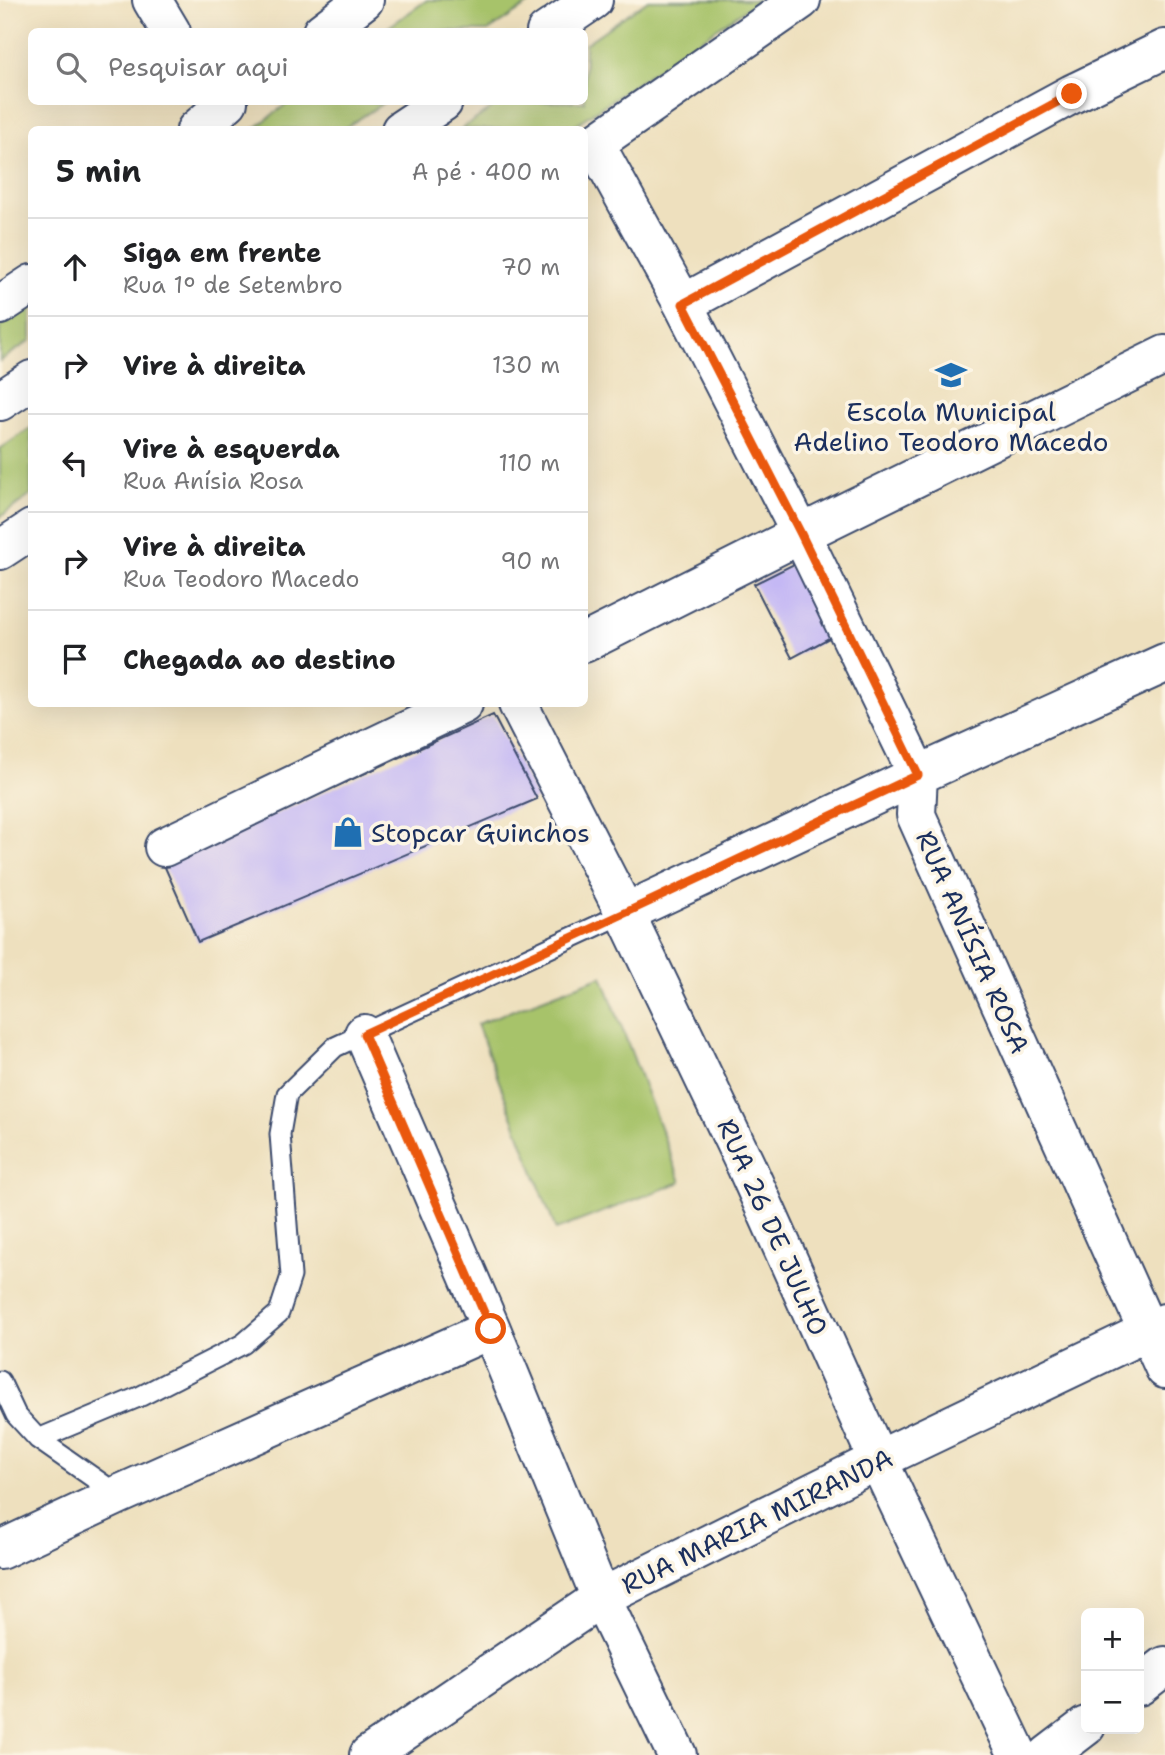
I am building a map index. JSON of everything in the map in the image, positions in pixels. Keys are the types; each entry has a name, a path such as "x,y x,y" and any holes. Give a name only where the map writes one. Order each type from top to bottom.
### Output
{"main road":[{"path":"152,0 169,28"},
{"path":"327,28 365,0"},
{"path":"552,28 593,0"},
{"path":"590,147 802,0"},
{"path":"683,304 1072,94 1165,49"},
{"path":"407,126 438,105"},
{"name":"RUA ANÍSIA ROSA","path":"590,147 683,304 801,534 918,775 916,814 1157,1327 1165,1369"},
{"path":"0,305 28,287"},
{"path":"588,641 1165,355"},
{"path":"0,401 28,383"},
{"path":"0,550 28,531"},
{"path":"625,913 918,775 1165,663"},
{"path":"164,847 457,707"},
{"name":"RUA 26 DE JULHO","path":"521,707 625,913 746,1166 878,1460 1018,1755"},
{"path":"349,1041 491,1329 601,1598 677,1755"},
{"name":"RUA MARIA MIRANDA","path":"369,1755 601,1598 878,1460 1157,1327"},
{"path":"0,1550 491,1329"},
{"path":"1144,1682 1165,1666"},
{"path":"1048,1755 1081,1730"}],"lane":[{"path":"38,1439 141,1396 243,1344 279,1313 291,1276 280,1134 288,1094 349,1041 625,913"},
{"path":"0,1381 16,1415 38,1439 118,1495"}],"green space":[{"path":"427,0 535,0 493,28 387,28"},
{"path":"648,0 759,0 573,126 466,126 497,105 588,105 588,42"},
{"path":"285,105 380,105 348,126 258,126"},
{"path":"28,305 28,342 0,361 0,326"},
{"path":"28,430 28,497 0,517 0,449"},
{"path":"602,976 681,1182 556,1230 477,1024"}],"building":[{"path":"794,564 831,637 792,658 754,584"},
{"name":"Stopcar Guinchos","path":"493,715 537,799 198,942 164,865"}],"place":[{"name":"Escola Municipal Adelino Teodoro Macedo","path":"951,375"},
{"name":"Stopcar Guinchos","path":"348,832"}],"route":[{"path":"491,1329 364,1034 918,775 801,534 683,304 1072,94"}]}
